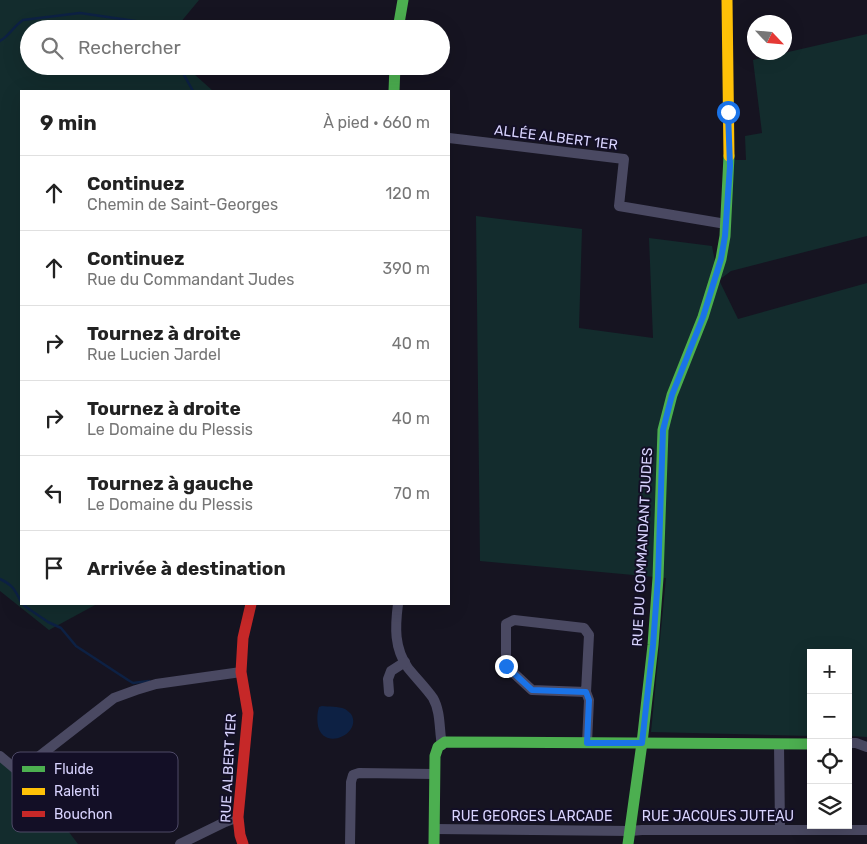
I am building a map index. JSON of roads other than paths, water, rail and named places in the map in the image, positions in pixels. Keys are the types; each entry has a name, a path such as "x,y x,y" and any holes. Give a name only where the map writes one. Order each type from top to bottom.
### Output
{"street":[{"path":"400,20 403,0"},
{"name":"RUE DU COMMANDANT JUDES","path":"628,844 653,645 658,578 663,430 672,395 703,317 721,259 726,224 730,166 727,0"},
{"path":"394,90 395,75"},
{"name":"ALLÉE ALBERT 1ER","path":"450,138 624,159 619,206 726,224"},
{"name":"RUE ALBERT 1ER","path":"243,844 238,817 248,713 242,672 243,638 251,605"},
{"path":"398,605 395,626 398,647 405,662 434,700 442,745"},
{"path":"586,692 532,690 506,666 506,624 514,620 584,628 589,635 586,692 589,700 587,743"},
{"path":"389,692 388,679 391,670 405,662"},
{"path":"45,752 114,698 156,684 242,672"},
{"path":"434,844 435,756 438,747 445,742 807,744"},
{"path":"852,743 867,747"},
{"path":"779,744 780,829"},
{"path":"0,756 12,766"},
{"path":"350,844 351,782 353,776 359,773 434,774"},
{"path":"180,844 238,817"},
{"name":"RUE GEORGES LARCADE","path":"434,829 630,831"},
{"name":"RUE JACQUES JUTEAU","path":"630,831 867,830"}],"water":[{"path":"319,707 346,710 351,714 352,728 341,737 327,738 322,734 318,726 317,716"}],"waterway":[{"path":"23,20 80,13 128,20"},
{"path":"0,41 20,22"},
{"path":"184,75 192,90"},
{"path":"0,579 13,588 20,600"},
{"path":"24,605 48,622 61,628 76,646 128,680 133,683 149,681"}]}
